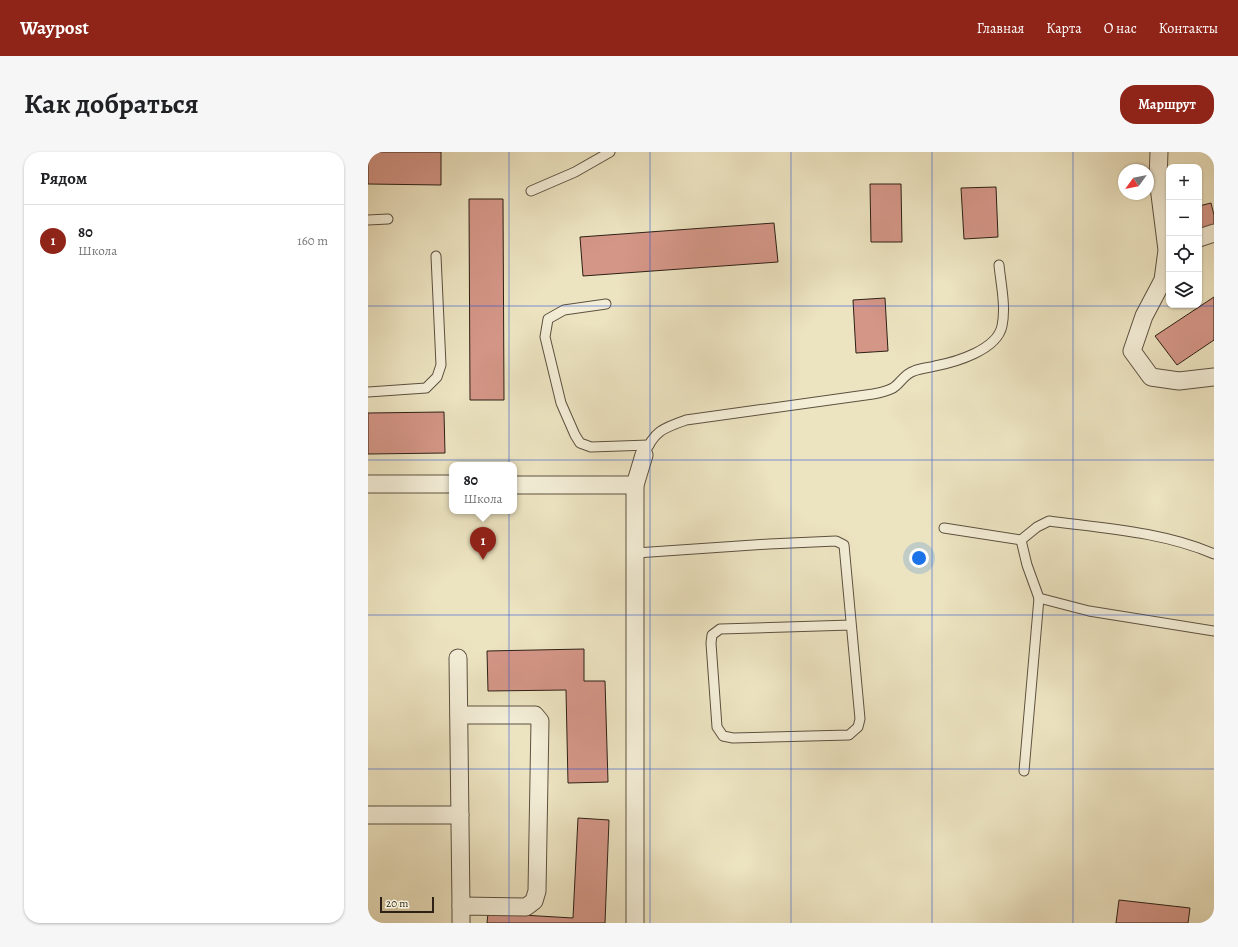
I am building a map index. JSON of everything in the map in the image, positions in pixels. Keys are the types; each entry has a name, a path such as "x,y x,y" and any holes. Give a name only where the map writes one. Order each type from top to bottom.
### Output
{"street":[{"path":"1159,152 1158,179 1166,236"},
{"path":"1202,237 1214,233"},
{"path":"1166,262 1163,280 1144,316 1132,351 1151,377 1179,381 1214,377"},
{"path":"635,923 635,485 647,450"},
{"path":"368,484 449,484"},
{"path":"517,485 635,485"},
{"path":"458,658 461,923"},
{"path":"459,714 535,715 540,721 537,891 534,901 526,907 461,906"},
{"path":"368,815 460,815"}],"lane":[{"path":"531,191 575,172 610,152"},
{"path":"368,220 388,219"},
{"path":"368,392 426,388 437,377 441,365 436,256"},
{"path":"606,304 564,310 548,319 545,337 561,403 580,443 591,447 647,450 657,434 668,426 686,420 872,394 885,391 893,387 910,372 936,366 974,354 990,345 1000,334 1003,312 999,265"},
{"path":"944,528 1022,540 1037,527 1049,521 1151,535 1202,549 1214,554"},
{"path":"1022,540 1027,565 1039,598 1024,771"},
{"path":"636,553 836,541 844,545 860,719 858,727 850,735 733,738 723,736 717,727 711,644 712,635 720,629 851,625"},
{"path":"1039,598 1089,611 1214,631"}],"building":[{"path":"368,152 441,152 441,185 368,184"},
{"path":"870,184 901,184 902,242 871,242"},
{"path":"996,187 998,237 964,239 961,188"},
{"path":"469,199 503,199 504,400 470,400"},
{"path":"1211,203 1214,215 1214,228 1202,232 1202,205"},
{"path":"774,223 778,262 583,276 580,237"},
{"path":"1214,297 1214,340 1177,365 1155,336 1197,308 1202,308 1202,305"},
{"path":"885,298 888,351 856,353 853,300"},
{"path":"444,412 445,453 368,454 368,413"},
{"path":"584,649 584,681 605,681 608,782 568,783 566,690 488,691 487,651"},
{"path":"578,818 609,820 605,923 487,923 488,913 573,918"},
{"path":"1119,900 1190,908 1188,923 1116,923"}],"place":[{"name":"80","path":"483,560"}]}
